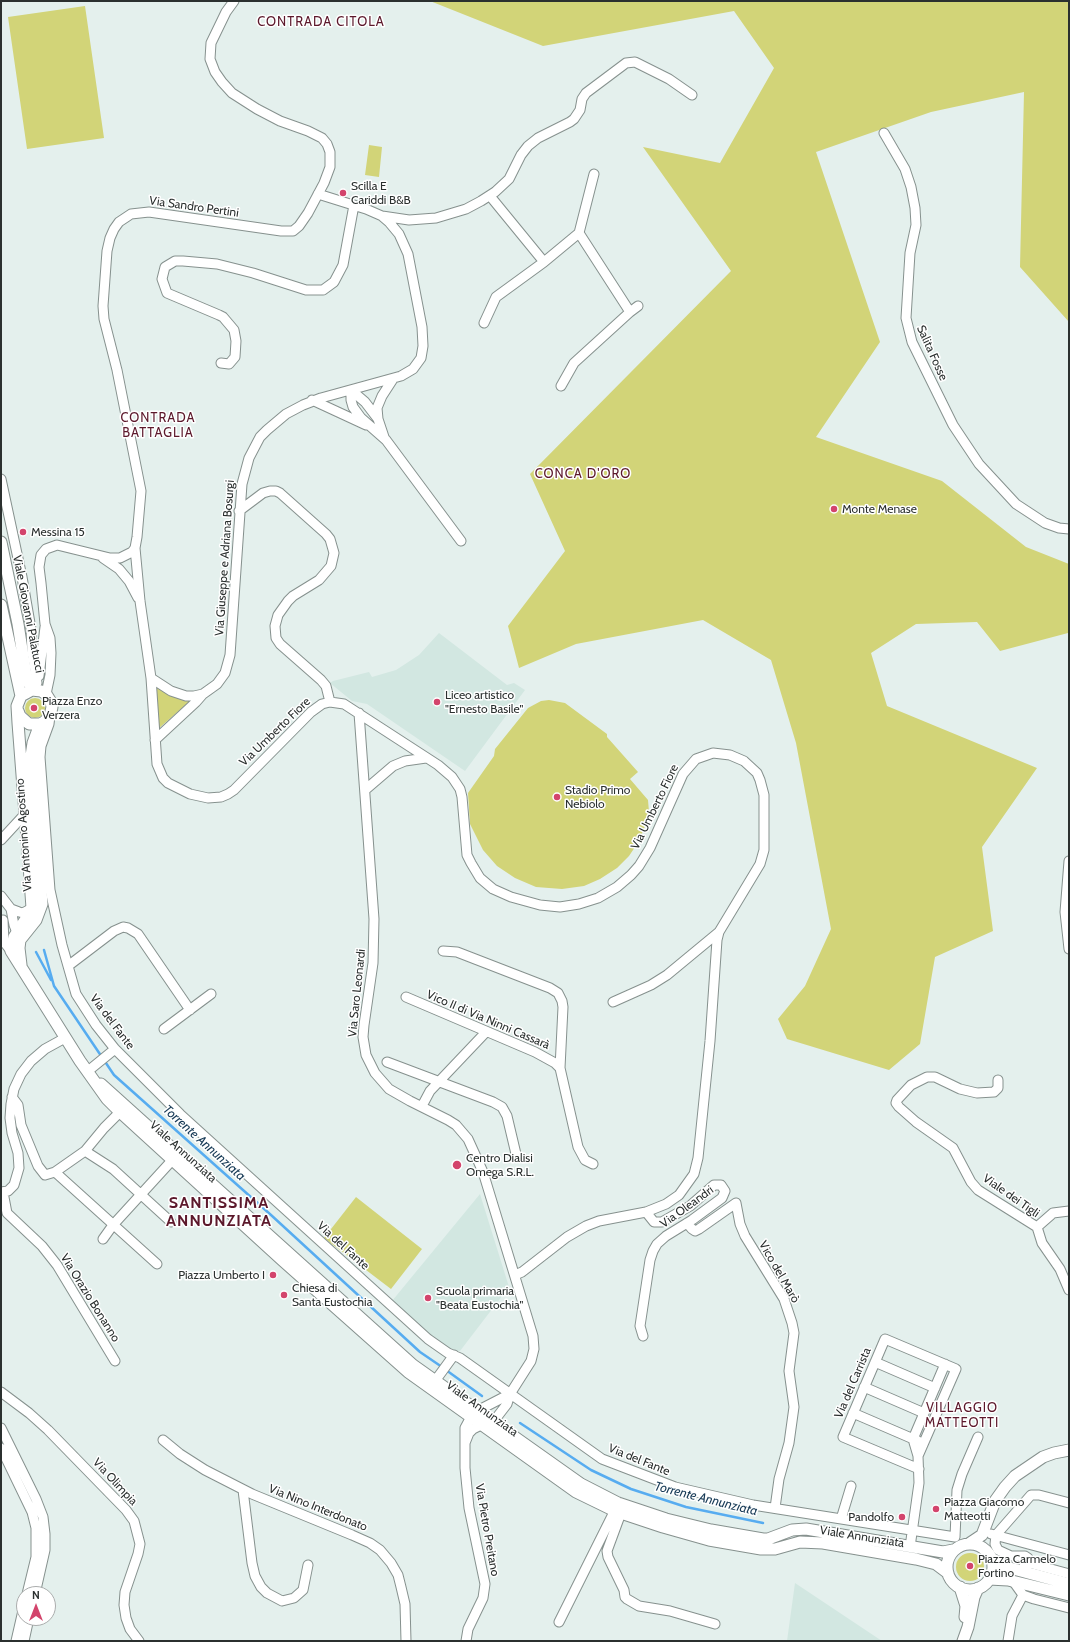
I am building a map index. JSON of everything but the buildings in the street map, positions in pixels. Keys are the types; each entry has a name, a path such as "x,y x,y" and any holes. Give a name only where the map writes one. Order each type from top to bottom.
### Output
{"main road":[{"name":"Viale Giovanni Palatucci","path":"1,542 18,624 26,675 40,688"},
{"name":"Viale Giovanni Palatucci","path":"1,605 21,696"},
{"path":"40,688 51,702 52,707 50,716 40,724 29,724 20,716 17,706 21,696 28,691 40,688"},
{"name":"Via Antonino Agostino","path":"9,939 32,908 18,711"},
{"name":"Via Antonino Agostino","path":"9,939 39,914 42,904 31,756 33,743 40,724"},
{"path":"9,939 19,948 22,968"},
{"name":"Viale Annunziata","path":"9,939 11,951 65,1038 92,1072 175,1157"},
{"name":"Viale Annunziata","path":"92,1072 107,1099 120,1112 175,1157 410,1368 486,1422 576,1492 618,1507 663,1527 709,1540 760,1549 775,1549 792,1544 824,1542 916,1559 936,1564 948,1573"},
{"name":"Viale Annunziata","path":"410,1368 437,1379 474,1414"},
{"path":"978,1588 966,1589 954,1583 948,1573 948,1561 953,1550 970,1544 982,1535 995,1501 1015,1476 1043,1457 1069,1450"},
{"path":"964,1637 978,1588 989,1579 993,1569 990,1556 999,1506 1013,1486 1046,1461 1069,1455"},
{"name":"Viale Annunziata","path":"618,1507 711,1530 763,1539 768,1539 792,1530 806,1529 943,1552 953,1550"},
{"path":"785,1532 784,1540 787,1543 792,1544"},
{"path":"970,1544 984,1549 999,1564 1069,1584"},
{"path":"989,1579 1004,1579 1069,1595"},
{"path":"960,1587 966,1606 963,1626 964,1637"}],"street":[{"name":"Via Sandro Pertini","path":"135,548 141,503 141,491 114,357 104,319 103,306 107,251 114,229 119,222 131,214 149,212 281,231 290,231 296,229 302,222 327,176 331,162 330,152 325,141 314,134 280,121 257,109 232,93 212,68 210,54 212,43 226,12 234,1"},
{"path":"382,216 410,220 436,218 466,209 490,196 508,179 521,155 528,146 538,138 574,119 580,110 582,99 586,93 626,62 636,62 669,79 692,95"},
{"name":"Salita Fosse","path":"884,133 905,169 911,187 915,208 916,225 910,253 906,318 912,342 953,425 979,464 1016,504 1045,523 1059,528 1069,529"},
{"path":"484,323 496,297 544,262 579,233 594,174"},
{"name":"Via Giuseppe e Adriana Bosurgi","path":"155,740 203,694 217,684 225,673 228,664 239,511 243,476 256,443 266,430 286,414 312,400 393,379 408,373 417,364 423,352 423,337 406,247 395,228 382,216 354,205 318,194"},
{"path":"490,196 544,262"},
{"path":"221,363 229,364 233,362 235,357 236,341 234,330 223,317 167,293 162,279 165,268 169,263 175,261 211,263 246,271 306,290 323,290 334,282 343,265 354,205"},
{"path":"579,233 630,312"},
{"path":"561,386 574,363 638,306"},
{"path":"386,440 377,413 379,402 393,379"},
{"path":"351,390 365,402 378,419"},
{"path":"351,390 353,407 371,427 386,440 461,541"},
{"path":"312,400 371,427"},
{"path":"1,479 22,577 31,629 32,652 40,688"},
{"path":"239,511 263,493 276,491 330,539 334,553 331,566 323,576 288,601 278,614 275,626 276,638 280,644 321,680 326,686 330,702"},
{"path":"41,658 45,624 39,567 40,559 44,552 53,545 62,545 100,556 120,558 129,554 135,548"},
{"name":"Via Umberto Fiore","path":"135,548 140,601 151,678 157,764 163,778 168,783 201,798 221,797 234,790 311,712 322,704 330,702 344,704 452,777 460,790 467,855 470,864 480,878 493,889 512,897 540,905 560,907 579,904 598,898 617,887 631,875 639,866 650,848 683,774 696,759 704,755 721,753 730,755 744,761 757,773 762,787 765,840 764,850 756,872 719,932 716,950 710,1041 696,1166 690,1181 679,1195 666,1204 646,1212 599,1221 586,1226 567,1237 522,1272 515,1275"},
{"name":"Via Umberto Fiore","path":"100,556 119,569 140,601"},
{"path":"40,688 50,675 50,638 45,624"},
{"path":"32,646 47,667 40,688"},
{"path":"151,678 177,694 194,696 203,694"},
{"name":"Via Saro Leonardi","path":"359,713 374,919 373,963 364,1025 364,1046 370,1064 381,1081 398,1095 441,1115 456,1125 468,1139 483,1172 532,1328 534,1343 531,1360 510,1394 507,1404 497,1417 476,1426 469,1433 465,1443"},
{"name":"Via del Fante","path":"50,716 49,724 41,746 40,757 50,890 54,917 76,994 113,1051 282,1208 428,1339 452,1357 460,1358 602,1459 675,1487 753,1505 955,1537 958,1490 962,1474 978,1437"},
{"path":"365,790 393,766 405,761 426,758"},
{"path":"1,840 25,814"},
{"path":"1069,861 1065,912 1069,949"},
{"path":"41,891 54,917"},
{"path":"1,896 12,909 19,912 23,913 32,908"},
{"path":"9,939 12,909"},
{"path":"2,919 9,939"},
{"path":"68,966 114,931 128,928 138,934 190,1010"},
{"path":"613,1002 651,985 667,975 719,932"},
{"path":"443,951 457,952 550,988 558,993 563,1007 560,1068 578,1147 585,1160 593,1164"},
{"path":"164,1029 211,994"},
{"name":"Vico II di Via Ninni Cassarà","path":"406,998 535,1052 555,1063 560,1068"},
{"path":"422,1106 430,1091 486,1032"},
{"path":"2,1192 8,1191 14,1185 19,1168 18,1153 11,1126 10,1110 12,1097 17,1082 31,1061 45,1049 65,1038"},
{"path":"92,1072 113,1051"},
{"path":"387,1062 493,1102 502,1107 507,1116 516,1154"},
{"name":"Viale dei Tigli","path":"998,1080 998,1088 994,1092 977,1093 960,1089 935,1077 927,1077 911,1085 896,1100 896,1103 916,1122 953,1148 968,1177 978,1190 1036,1227 1042,1242 1060,1269 1069,1290"},
{"path":"12,1097 18,1105 22,1125 38,1166 45,1176 56,1172 85,1151 104,1128 120,1112"},
{"path":"85,1151 113,1169 171,1222"},
{"path":"103,1239 113,1225 175,1157"},
{"path":"56,1172 157,1264"},
{"name":"Via Oleandri","path":"643,1336 640,1326 650,1260 653,1251 657,1244 666,1236 722,1198 724,1194 724,1187 722,1185 714,1185 690,1206 662,1222 654,1222 646,1212"},
{"name":"Via Orazio Bonanno","path":"2,1192 7,1213 42,1246 57,1265 115,1361"},
{"name":"Vico del Marò","path":"687,1223 695,1231 736,1203 740,1224 745,1236 784,1299 792,1323 793,1339 789,1371 794,1407 789,1443 779,1479 776,1508"},
{"path":"1036,1227 1054,1213 1069,1211"},
{"name":"Via del Carrista","path":"919,1469 843,1436 885,1339 945,1364"},
{"path":"437,1379 452,1357"},
{"path":"875,1362 935,1388"},
{"path":"910,1547 919,1483 918,1456 913,1439 945,1364 956,1369 918,1456"},
{"path":"864,1387 924,1413"},
{"name":"Via Olimpia","path":"1,1392 29,1413 48,1430 126,1510 134,1521 140,1544 125,1592 124,1605 126,1618 130,1629 139,1641"},
{"path":"474,1414 510,1394"},
{"path":"853,1413 923,1443"},
{"name":"Via Pietro Preitano","path":"466,1641 468,1628 482,1598 485,1584 469,1508 465,1468 465,1428 474,1414"},
{"path":"1,1428 4,1447 40,1510 45,1534 44,1558 37,1586"},
{"name":"Via Nino Interdonato","path":"163,1440 180,1454 205,1470 243,1490 352,1535 370,1543 380,1550 394,1569 401,1587 405,1604 406,1641"},
{"path":"20,1475 32,1512 37,1535 36,1557 29,1586"},
{"path":"841,1519 851,1486"},
{"path":"243,1490 252,1563 255,1576 266,1593 282,1601 294,1598 303,1590 308,1565"},
{"path":"993,1534 1032,1495 1039,1495 1069,1503"},
{"path":"559,1622 618,1507"},
{"path":"618,1507 607,1551 608,1557 624,1590 625,1597 649,1608 670,1611 715,1624"},
{"path":"993,1534 1069,1555"},
{"path":"993,1534 998,1550 1011,1556 1024,1556 1028,1558 1029,1563"},
{"path":"1012,1568 1029,1563 1069,1574"},
{"path":"1013,1581 1023,1595 1069,1608"},
{"path":"1008,1641 1012,1616 1023,1595"},
{"path":"16,1641 19,1626"},
{"path":"24,1641 27,1626"}],"shaded area":[{"name":"Liceo artistico \"Ernesto Basile\"","path":"439,633 507,685 514,683 525,690 465,771 367,704 352,701 330,683 369,672 372,677 396,670 419,655"},
{"path":"480,1194 509,1287 460,1351 451,1351 431,1337 392,1301"},
{"path":"795,1583 882,1641 787,1641"}],"green space":[{"path":"430,1 1069,1 1069,322 1020,267 1024,92 931,112 816,152 880,342 816,437 942,481 1026,547 1069,564 1068,633 1000,651 977,622 916,624 871,653 887,706 1037,768 982,847 993,931 935,957 920,1044 889,1070 787,1039 778,1019 805,986 831,929 796,743 771,660 703,620 576,644 519,668 508,626 565,551 530,474 731,271 643,147 720,163 774,68 734,11 543,46"},
{"path":"85,6 104,138 27,149 8,17"},
{"path":"369,145 382,147 379,177 365,175"},
{"path":"156,687 170,696 190,701 158,729"},
{"path":"35,698 42,701 45,708 42,715 35,718 28,715 25,708 28,701"},
{"name":"Stadio Primo Nebiolo","path":"549,700 565,703 607,734 607,737 638,772 630,779 648,800 649,812 639,841 629,856 617,868 600,879 584,886 562,889 536,887 515,878 497,866 483,850 470,824 468,793 494,756 495,749 528,708 541,701"},
{"path":"356,1197 422,1249 391,1289 324,1238"},
{"path":"970,1553 976,1554 980,1557 983,1561 983,1573 980,1577 976,1580 970,1581 964,1580 960,1577 957,1573 956,1567 957,1561 960,1557 964,1554"}],"waterway":[{"name":"Torrente Annunziata","path":"44,950 54,986 114,1075 271,1215 420,1352 442,1367"},
{"path":"36,952 51,980"},
{"name":"Torrente Annunziata","path":"446,1370 482,1396"},
{"name":"Torrente Annunziata","path":"520,1423 591,1470 631,1489 686,1507 763,1523"}],"place":[{"name":"Scilla E Cariddi B&B","path":"343,193"},
{"name":"Monte Menase","path":"834,509"},
{"name":"Messina 15","path":"23,532"},
{"name":"Liceo artistico \"Ernesto Basile\"","path":"437,702"},
{"name":"Piazza Enzo Verzera","path":"34,708"},
{"name":"Stadio Primo Nebiolo","path":"557,797"},
{"name":"Centro Dialisi Omega S.R.L.","path":"457,1165"},
{"name":"Piazza Umberto I","path":"273,1275"},
{"name":"Chiesa di Santa Eustochia","path":"284,1295"},
{"name":"Scuola primaria \"Beata Eustochia\"","path":"428,1298"},
{"name":"Piazza Giacomo Matteotti","path":"936,1509"},
{"name":"Pandolfo","path":"902,1517"},
{"name":"Piazza Carmelo Fortino","path":"970,1566"}],"district":[{"name":"CONTRADA CITOLA","path":"321,22"},
{"name":"CONTRADA BATTAGLIA","path":"158,426"},
{"name":"CONCA D'ORO","path":"583,474"},
{"name":"SANTISSIMA ANNUNZIATA","path":"219,1212"},
{"name":"VILLAGGIO MATTEOTTI","path":"962,1416"}]}
